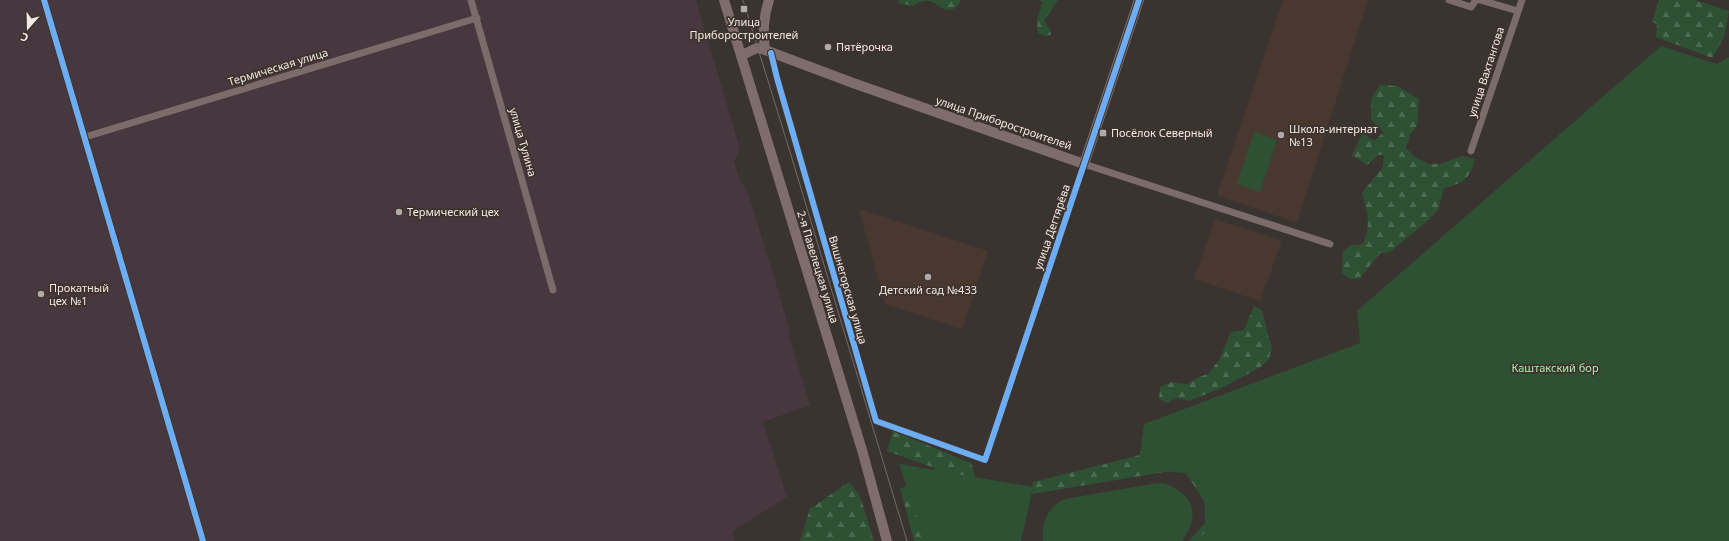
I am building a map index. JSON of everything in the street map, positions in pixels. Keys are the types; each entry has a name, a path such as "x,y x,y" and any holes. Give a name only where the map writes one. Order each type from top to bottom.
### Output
{"street":[{"path":"44,0 203,541"},
{"name":"улица Тулина","path":"471,0 553,290"},
{"name":"2-я Павелецкая улица","path":"724,0 862,450 887,541"},
{"path":"768,52 763,29 765,13 769,0"},
{"name":"улица Дегтярёва","path":"985,460 1139,0"},
{"path":"1449,0 1471,7 1476,0"},
{"path":"1480,0 1518,12"},
{"name":"улица Вахтангова","path":"1471,152 1522,0"},
{"name":"Термическая улица","path":"85,137 477,18"},
{"name":"улица Приборостроителей","path":"742,55 757,48 1084,164 1330,244"},
{"name":"Вишнегорская улица","path":"768,52 876,421 985,460"}],"shaded area":[{"path":"0,0 696,0 740,149 734,161 739,178 748,193 776,283 790,332 788,333 810,405 763,422 787,497 733,531 735,541 0,541"},
{"name":"Школа-интернат №13","path":"1283,0 1368,0 1297,223 1217,195"},
{"name":"Детский сад №433","path":"859,209 988,251 962,329 885,304"},
{"path":"1215,219 1282,241 1260,301 1194,279"}],"green space":[{"path":"898,0 961,0 957,7 947,10 930,1 921,2 913,6 898,3"},
{"path":"1038,0 1058,0 1044,21 1050,30 1051,35 1044,36 1038,33 1037,20 1043,2"},
{"path":"1659,0 1695,0 1729,11 1725,35 1712,58 1656,37 1657,24 1652,22"},
{"name":"Каштакский бор","path":"1661,46 1717,64 1729,57 1729,541 1197,541 1205,532 1205,505 1193,474 1138,468 1144,424 1360,343 1357,311"},
{"path":"1380,85 1397,86 1419,99 1417,126 1411,133 1406,148 1415,157 1428,164 1440,164 1462,156 1475,159 1471,172 1465,179 1457,184 1444,188 1438,210 1425,223 1390,252 1380,253 1359,279 1350,279 1342,273 1343,251 1352,245 1363,244 1366,237 1368,218 1362,193 1383,167 1384,155 1378,155 1367,165 1352,155 1363,133 1374,141 1384,132 1371,120 1371,99"},
{"path":"1254,132 1277,140 1260,192 1237,184"},
{"path":"1254,306 1262,310 1272,346 1269,359 1262,366 1226,386 1189,401 1177,398 1168,403 1159,399 1160,387 1172,382 1187,384 1208,374 1219,360 1231,332 1244,330"},
{"path":"1217,427 1238,541 1189,541 1213,514 1183,469 1032,494 1033,482 1152,452"},
{"path":"893,431 971,463 981,495 980,541 914,541 900,488 931,482 935,468 887,451"},
{"path":"899,464 1033,487 1021,541 925,541"},
{"path":"849,482 860,496 874,541 800,541 810,509"},
{"path":"1163,483 1182,493 1188,499 1191,506 1193,514 1191,523 1188,532 1182,541 1043,541 1043,528 1047,516 1054,506 1065,499"}],"tram line":[{"path":"743,0 907,541"}],"cycle path":[{"path":"44,0 203,541"},
{"path":"771,53 876,421 985,460 1139,0"}],"place":[{"name":"Улица Приборостроителей","path":"744,9"},
{"name":"Пятёрочка","path":"828,47"},
{"name":"Посёлок Северный","path":"1103,133"},
{"name":"Школа-интернат №13","path":"1281,135"},
{"name":"Термический цех","path":"399,212"},
{"name":"Детский сад №433","path":"928,277"},
{"name":"Прокатный цех №1","path":"41,294"}]}
